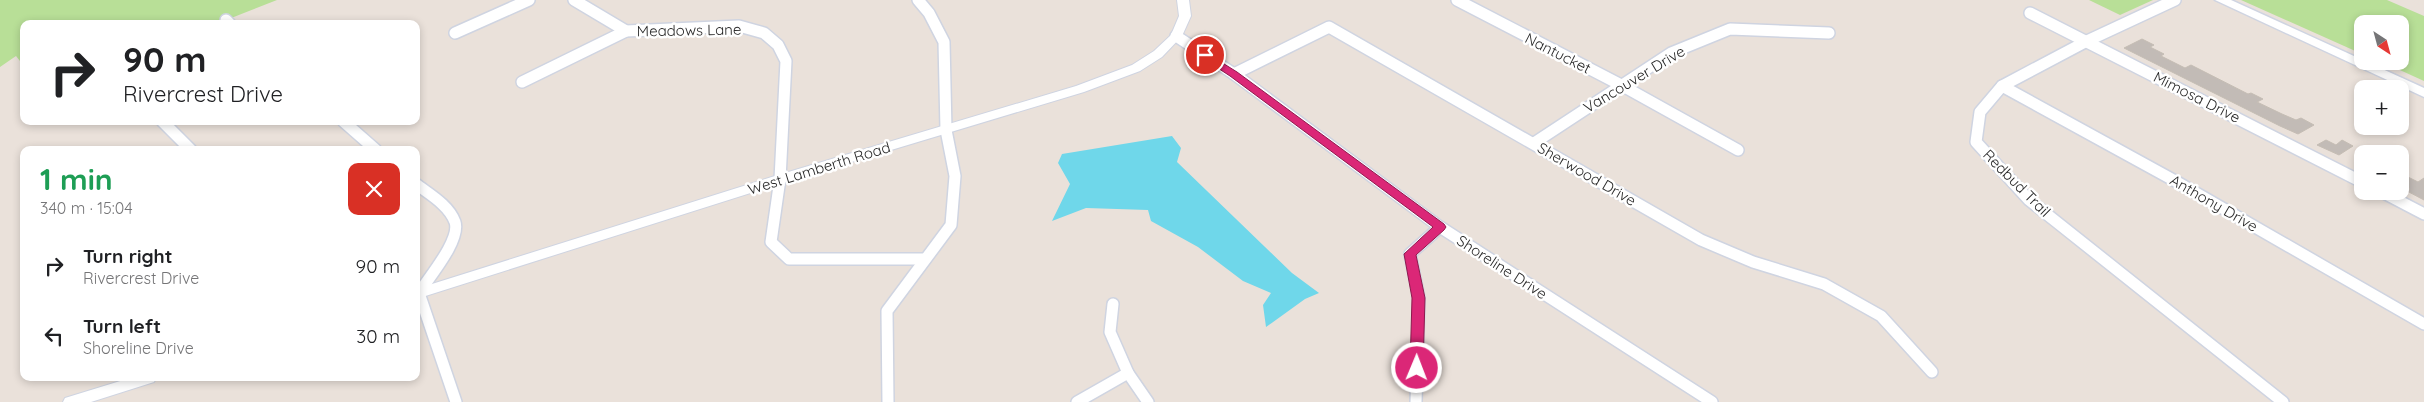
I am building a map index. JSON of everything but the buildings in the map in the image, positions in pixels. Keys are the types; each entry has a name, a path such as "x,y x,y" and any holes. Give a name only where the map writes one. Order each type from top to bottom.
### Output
{"main road":[{"path":"2221,0 2424,93"}],"street":[{"path":"455,32 529,0"},
{"name":"Meadows Lane","path":"574,0 626,32 739,26 764,33 778,45 786,61 780,179 771,242 789,259 925,259"},
{"path":"888,402 887,311 951,225 955,176 946,130 944,42 930,12 918,0"},
{"name":"West Lamberth Road","path":"420,292 780,179 1080,89 1136,68 1158,54 1176,36 1185,16 1184,0"},
{"name":"Nantucket","path":"1457,0 1621,85 1738,150"},
{"name":"Redbud Trail","path":"2174,0 2088,41 2002,86 1980,112 1976,142 2029,200 2283,402"},
{"name":"Mimosa Drive","path":"2030,13 2354,178"},
{"name":"Sherwood Drive","path":"1234,74 1330,27 1701,240 1753,262 1824,284 1881,316 1932,372"},
{"name":"Vancouver Drive","path":"1534,143 1671,53 1730,29 1829,33"},
{"path":"522,82 626,32"},
{"name":"Shoreline Drive","path":"1176,36 1234,74 1440,227 1712,402"},
{"name":"Anthony Drive","path":"2002,86 2177,182 2424,324"},
{"path":"166,125 187,146"},
{"path":"348,125 371,146"},
{"path":"420,187 445,209 456,223 456,232 451,244 420,290"},
{"path":"2397,200 2424,214"},
{"path":"1416,402 1418,298 1410,254 1440,227"},
{"path":"420,299 456,402"},
{"path":"1113,304 1110,332 1128,373 1148,402"},
{"path":"1077,402 1128,373"},
{"path":"71,402 138,381"}],"green space":[{"path":"0,0 277,0 226,20 20,20 20,61 16,56 0,67"},
{"path":"2089,0 2153,0 2120,15"},
{"path":"2241,0 2387,0 2424,16 2424,81 2400,70 2409,70 2409,15 2354,15 2354,50"}],"water":[{"path":"1172,136 1181,148 1177,162 1292,273 1319,293 1305,299 1266,327 1263,305 1271,293 1243,281 1198,247 1151,221 1148,210 1086,208 1052,221 1070,184 1058,163 1062,154"}],"route":[{"path":"1205,55 1234,74 1440,227 1410,254 1418,298 1417,368"}]}
